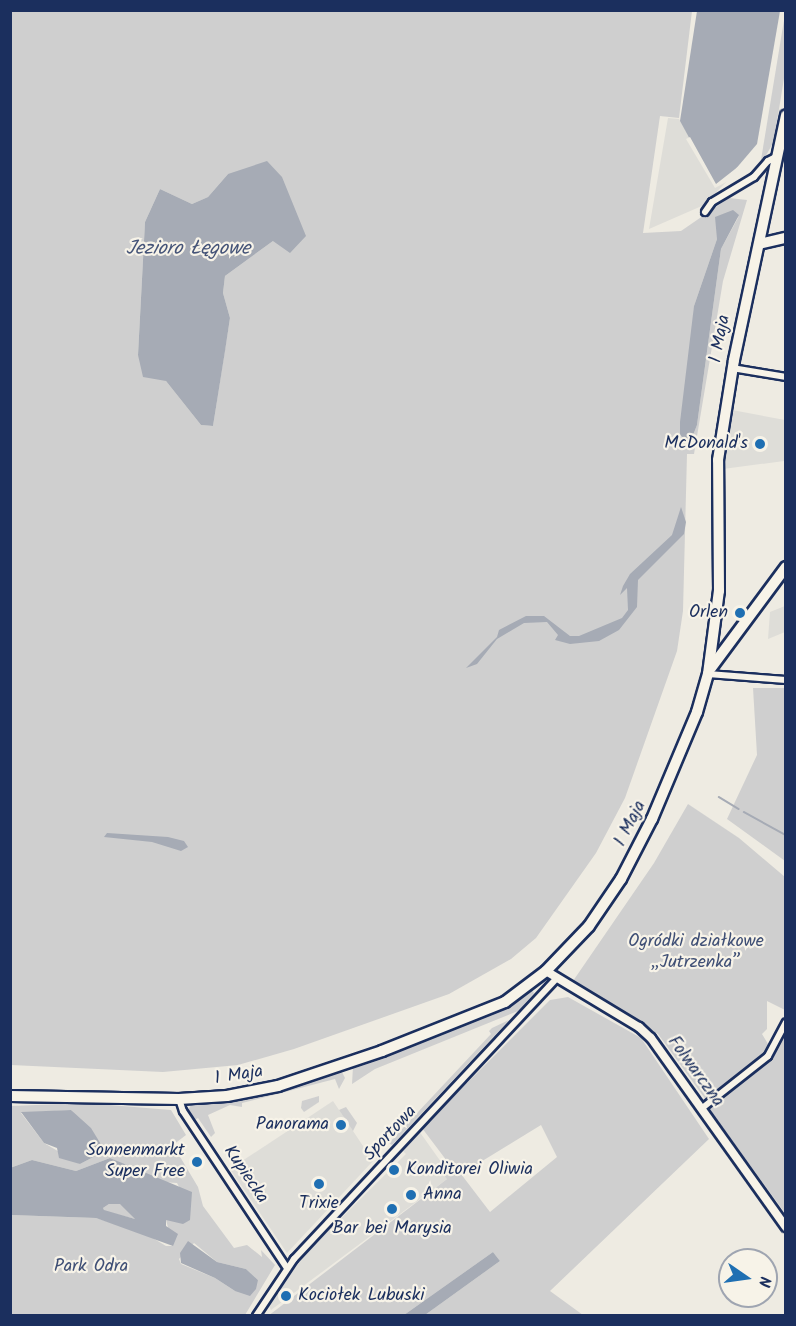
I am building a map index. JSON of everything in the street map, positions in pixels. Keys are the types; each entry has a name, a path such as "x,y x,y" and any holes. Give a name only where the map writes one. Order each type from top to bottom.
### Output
{"main road":[{"name":"1 Maja","path":"10,1096 179,1099 263,1090 329,1070 490,1009 546,971 589,926 621,879 672,775 708,674 717,625 717,466 732,369 786,115"},
{"path":"759,244 786,238"},
{"path":"708,674 736,631 786,567"},
{"path":"717,625 724,633 736,631"}],"street":[{"path":"705,212 712,202 754,177 768,161 779,155"},
{"path":"732,369 786,377"},
{"path":"708,674 786,680"},
{"name":"Folwarczna","path":"546,971 555,980 639,1027 786,1227"},
{"name":"Sportowa","path":"256,1316 286,1268 555,980"},
{"path":"701,1109 768,1056 786,1022"},
{"name":"Kupiecka","path":"179,1099 183,1111 286,1268"}],"shaded area":[{"path":"668,118 679,119 690,138 729,179 704,205 649,229"},
{"path":"732,410 785,420 785,472 784,461 723,469"},
{"path":"785,606 785,632 768,639 770,612"},
{"path":"333,1101 373,1161 287,1253 230,1169"},
{"path":"419,1131 451,1176 271,1310 269,1306 304,1255 406,1154 403,1151"}],"green space":[{"path":"11,11 692,11 679,118 660,116 643,233 681,231 729,198 747,200 723,281 694,454 687,454 683,611 677,651 625,798 596,853 536,938 511,959 449,994 294,1049 238,1065 163,1072 11,1065","holes":["228,174 273,241 225,276 223,293 230,318 213,426 201,425 166,381 138,355 145,222 160,189 192,204 208,197","739,216 721,249 697,425 690,443 694,306 717,239"]},
{"path":"785,14 786,66 779,109 773,143 760,166"},
{"path":"753,688 785,688 785,861 727,819 757,755"},
{"name":"Ogródki działkowe „Jutrzenka”","path":"688,804 739,838 785,877 785,1010 767,1001 767,1029 762,1034 771,1049 706,1100 658,1034 573,981 654,863"},
{"path":"531,989 534,993 518,1011 375,1069 352,1084 353,1066"},
{"path":"568,997 641,1038 709,1139 550,1291 583,1315 425,1315 500,1261 493,1252 404,1315 268,1316 447,1179 444,1175 456,1173 422,1128 550,1000","holes":["541,1125 557,1157 490,1212 461,1174"]},
{"path":"509,1020 392,1145 389,1143 491,1034 489,1031"},
{"path":"785,1029 785,1213 709,1109 766,1064"},
{"path":"341,1070 345,1078 339,1089 335,1079 242,1103 242,1107 230,1105 208,1115 215,1133 211,1137 198,1118 193,1121 187,1112 192,1103"},
{"path":"319,1096 319,1102 304,1112 301,1108 302,1101"},
{"name":"Park Odra","path":"85,1103 171,1110 186,1135 173,1145 198,1187 203,1206 234,1248 247,1245 262,1257 261,1250 275,1265 245,1315 11,1315 10,1215 96,1218 146,1234 166,1246 173,1246 166,1220 174,1220 188,1204 177,1183 162,1182 110,1158 76,1171 32,1160 10,1168 11,1106","holes":["71,1110 105,1151 80,1164 44,1143 21,1113","194,1243 217,1262 246,1269 258,1280 235,1291 215,1278 181,1264 179,1259"]},
{"path":"346,1107 357,1123 353,1131 339,1110"},
{"path":"109,1204 121,1204 135,1219 104,1211 103,1208"}],"water":[{"path":"697,11 780,11 757,144 728,178 715,185 680,121"},
{"name":"Jezioro Łęgowe","path":"267,161 282,177 306,236 290,253 273,241 225,276 223,293 230,318 213,426 201,425 166,381 143,377 138,355 145,222 160,189 192,204 208,197 228,174"},
{"path":"733,210 739,215 721,249 697,425 690,443 680,435 680,422 694,306 717,239 715,217"},
{"path":"681,507 686,522 684,534 638,580 637,607 619,630 599,641 570,644 555,640 558,635 547,622 524,623 497,639 477,664 466,668 497,637 499,630 526,616 544,616 570,636 579,636 622,618 628,610 627,588 620,595 623,586 630,574 672,535"},
{"path":"107,833 168,837 184,841 188,847 181,851 152,842 104,837"},
{"path":"71,1110 91,1128 105,1151 80,1164 59,1158 57,1148 44,1143 21,1112"},
{"path":"110,1158 192,1192 190,1220 183,1224 166,1220 166,1226 178,1234 173,1246 96,1218 11,1215 10,1168 32,1160 76,1171","holes":["109,1204 120,1204 135,1219 103,1208"]},
{"path":"188,1241 217,1262 246,1269 258,1280 256,1289 250,1296 235,1291 215,1278 181,1263 180,1253"},
{"path":"493,1252 500,1261 425,1315 404,1315"}],"pier":[{"path":"690,137 716,184 753,155 730,180 715,188 686,139"}],"waterway":[{"path":"719,797 739,809"},
{"path":"744,812 786,835"}],"place":[{"name":"McDonald's","path":"760,444"},
{"name":"Orlen","path":"740,613"},
{"name":"Panorama","path":"341,1125"},
{"name":"Sonnenmarkt Super Free","path":"197,1162"},
{"name":"Konditorei Oliwia","path":"394,1170"},
{"name":"Trixie","path":"319,1184"},
{"name":"Anna","path":"411,1195"},
{"name":"Bar bei Marysia","path":"392,1209"},
{"name":"Kociołek Lubuski","path":"286,1296"}]}
